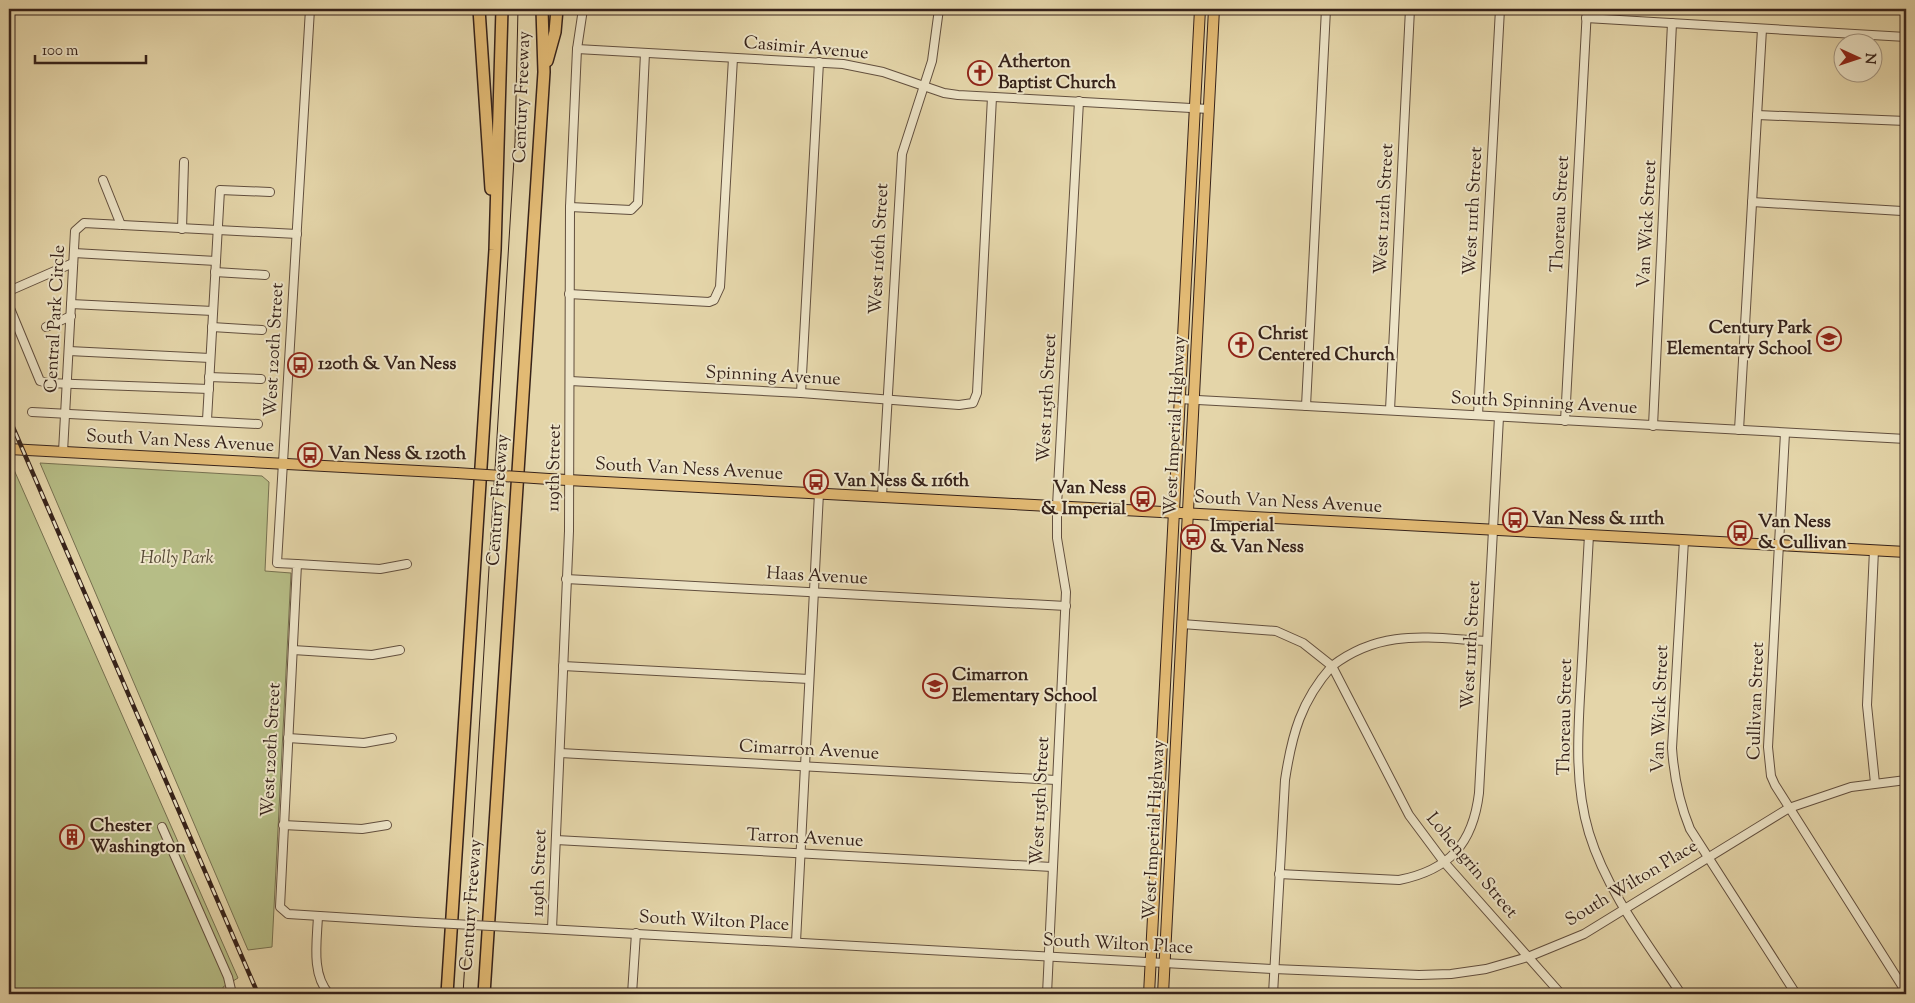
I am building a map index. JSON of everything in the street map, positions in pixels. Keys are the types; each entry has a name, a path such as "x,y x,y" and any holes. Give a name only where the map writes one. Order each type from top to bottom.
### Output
{"highway":[{"path":"479,9 495,250"},
{"name":"Century Freeway","path":"447,994 495,250 502,9"},
{"name":"Century Freeway","path":"484,994 544,72 542,9"},
{"path":"544,72 555,32 557,9"}],"main road":[{"name":"West Imperial Highway","path":"1149,994 1200,9"},
{"name":"West Imperial Highway","path":"1163,994 1214,9"},
{"name":"South Van Ness Avenue","path":"9,449 1906,552"}],"street":[{"name":"West 120th Street","path":"284,912 280,907 282,825 298,564 277,563 310,9"},
{"name":"119th Street","path":"552,928 570,480 570,207 577,49 583,9"},
{"name":"West 116th Street","path":"882,496 902,154 933,54 939,9"},
{"path":"1306,406 1326,9"},
{"name":"West 112th Street","path":"1390,410 1410,9"},
{"name":"West 111th Street","path":"1478,415 1500,9"},
{"name":"Thoreau Street","path":"1566,421 1586,9"},
{"path":"1586,18 1906,37"},
{"name":"Van Wick Street","path":"1653,426 1672,23"},
{"path":"1739,430 1762,29"},
{"name":"Casimir Avenue","path":"577,49 819,62 861,66 944,93 1209,109"},
{"path":"570,207 624,210 635,208 639,196 645,53"},
{"path":"569,294 709,302 714,300 720,287 733,58"},
{"path":"801,393 819,62"},
{"name":"Spinning Avenue","path":"570,382 801,393 966,405 973,403 977,393 992,97"},
{"name":"West 115th Street","path":"1047,994 1066,606 1066,581 1057,538 1057,506 1079,101"},
{"path":"1757,115 1906,121"},
{"path":"182,229 184,162"},
{"path":"103,180 121,225"},
{"path":"207,420 220,190 270,192"},
{"path":"1752,202 1902,211 1906,209"},
{"name":"Central Park Circle","path":"63,452 75,231 84,224 297,234"},
{"path":"74,254 216,261"},
{"path":"9,291 73,263"},
{"path":"215,272 265,275"},
{"path":"71,304 213,311"},
{"path":"9,306 40,380 67,383 209,389"},
{"path":"46,327 70,316"},
{"path":"212,327 262,330"},
{"path":"69,351 210,358"},
{"path":"210,377 260,379"},
{"name":"South Spinning Avenue","path":"1179,399 1906,439"},
{"path":"32,412 258,424"},
{"name":"West 111th Street","path":"1279,874 1399,880 1429,871 1444,862 1459,850 1470,834 1476,816 1499,417"},
{"name":"Cullivan Street","path":"1785,433 1778,545 1769,764 1771,776 1789,808 1906,992"},
{"path":"796,942 819,493"},
{"name":"Thoreau Street","path":"1589,535 1577,754 1581,800 1589,834 1602,865 1626,910 1681,994"},
{"name":"Van Wick Street","path":"1684,540 1672,748 1674,781 1680,805 1690,830 1796,994"},
{"path":"1874,550 1867,705 1875,782"},
{"path":"298,564 380,569 407,564"},
{"name":"Haas Avenue","path":"566,579 1066,606"},
{"path":"1182,624 1276,631 1304,643 1332,666"},
{"path":"1273,994 1284,780 1289,753 1304,704 1316,684 1332,666 1364,647 1396,638 1487,641"},
{"path":"292,650 372,654 400,650"},
{"path":"563,666 809,679"},
{"name":"Lohengrin Street","path":"1332,666 1410,815 1444,862 1561,994"},
{"path":"288,738 364,744 392,738"},
{"name":"Cimarron Avenue","path":"560,753 1056,780"},
{"name":"South Wilton Place","path":"284,912 416,922 1274,969 1419,975 1450,974 1486,969 1528,957 1584,934 1626,910 1707,857 1789,808 1851,787 1875,782 1906,780"},
{"path":"282,825 362,829 387,824"},
{"path":"162,827 228,977 232,994"},
{"name":"Tarron Avenue","path":"556,840 1052,867"},
{"path":"318,916 316,961 325,990 329,994"},
{"path":"632,994 636,933"}],"green space":[{"path":"9,463 11,463 238,978 223,987 224,994 9,994"},
{"name":"Holly Park","path":"40,463 262,476 269,482 265,571 291,573 272,947 248,950"}],"tram line":[{"path":"463,994 515,142 518,9"}],"railway":[{"path":"9,418 258,994"}],"place":[{"name":"Atherton Baptist Church","path":"980,73"},
{"name":"Century Park Elementary School","path":"1829,339"},
{"name":"Christ Centered Church","path":"1241,345"},
{"name":"120th & Van Ness","path":"300,365"},
{"name":"Van Ness & 120th","path":"310,455"},
{"name":"Van Ness & 116th","path":"816,482"},
{"name":"Van Ness & Imperial","path":"1143,499"},
{"name":"Van Ness & 111th","path":"1515,520"},
{"name":"Van Ness & Cullivan","path":"1740,533"},
{"name":"Imperial & Van Ness","path":"1193,537"},
{"name":"Cimarron Elementary School","path":"935,686"},
{"name":"Chester Washington","path":"72,837"}]}
